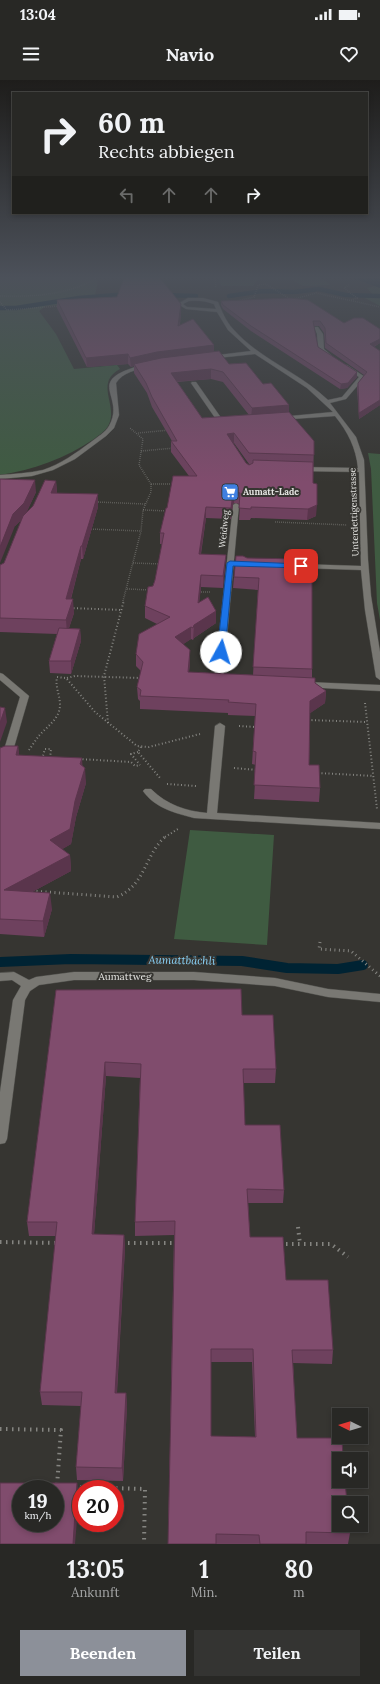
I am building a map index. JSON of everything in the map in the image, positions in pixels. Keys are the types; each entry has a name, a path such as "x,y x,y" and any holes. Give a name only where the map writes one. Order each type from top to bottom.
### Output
{"street":[{"name":"Unterdettigenstrasse","path":"251,346 309,387 326,402 353,437 360,456 362,470 365,568 368,605 380,677"},
{"path":"321,346 321,350 362,377 344,398 326,402"},
{"path":"201,359 258,352"},
{"path":"0,478 51,469 76,456 110,430 116,419 117,415 112,390 115,379 125,371 149,366"},
{"path":"194,383 222,424 237,422"},
{"path":"269,420 336,414"},
{"path":"293,468 362,470"},
{"path":"45,480 51,469"},
{"name":"Weidweg","path":"232,682 218,682 234,564 236,506"},
{"path":"291,566 365,568"},
{"path":"0,676 25,696 4,757"},
{"path":"294,684 380,688"},
{"path":"212,816 216,787 214,778 220,726"},
{"path":"148,791 155,798 172,809 194,815 379,826"},
{"path":"0,977 14,976 29,984 19,1000 0,1139"},
{"name":"Aumattweg","path":"29,984 45,979 74,976 194,976 275,982 328,993 380,998"}],"path":[{"path":"108,723 104,676 141,531 143,510 151,492 151,484 139,465 143,439 116,419"},
{"path":"138,434 171,430"},
{"path":"142,451 177,447"},
{"path":"151,484 178,484"},
{"path":"92,502 145,504"},
{"path":"143,510 170,511"},
{"path":"275,522 348,525 348,532"},
{"path":"84,529 141,531"},
{"path":"133,563 164,564"},
{"path":"127,589 151,590"},
{"path":"196,592 202,592"},
{"path":"68,608 122,610"},
{"path":"27,755 40,735 59,713 60,706 55,686 58,677 104,676 142,678"},
{"path":"66,678 95,712 133,744 141,747 149,747 200,733 199,740"},
{"path":"364,687 379,826"},
{"path":"301,720 367,722"},
{"path":"220,726 257,727"},
{"path":"72,759 131,762 135,766 140,765 131,754 138,752 141,747"},
{"path":"4,757 27,755 42,759 45,749 51,749 48,758 55,758"},
{"path":"138,752 166,784 200,786"},
{"path":"216,767 259,770"},
{"path":"316,773 374,776"},
{"path":"26,891 117,897 125,895 141,879 154,848 171,832 184,826 203,826 212,816"},
{"path":"320,942 319,950 351,951 380,976"},
{"path":"298,1227 300,1244"},
{"path":"0,1242 63,1243"},
{"path":"118,1243 182,1243"},
{"path":"276,1244 331,1244 348,1257"},
{"path":"0,1429 61,1430 57,1480"},
{"path":"124,1488 145,1489 144,1544"}],"green space":[{"path":"0,346 62,346 74,369 117,365 120,369 112,375 107,388 111,417 108,426 103,432 83,446 61,457 25,470 0,475"},
{"path":"368,453 380,454 380,620 377,603 371,469"},
{"path":"190,830 274,835 267,945 174,939"}],"building":[{"path":"80,346 203,346 157,352 130,358 128,354 86,358"},
{"path":"283,346 318,346 357,372 348,383 341,384"},
{"path":"331,346 373,346 380,351 380,400 359,413 358,383 367,372"},
{"path":"219,351 229,364 246,363 263,384 271,383 289,405 252,408 223,372 211,369 171,373 202,418 289,412 314,441 314,455 249,453 234,433 227,434 246,463 249,465 253,463 253,460 313,462 313,483 317,484 317,505 308,509 239,508 240,493 235,492 233,493 231,508 206,507 199,554 226,555 223,576 201,575 198,603 208,597 216,611 194,625 193,628 191,627 175,637 190,650 188,672 315,678 315,683 326,691 310,701 309,765 319,765 320,788 254,785 256,752 253,751 256,704 228,702 229,700 140,696 141,690 137,687 143,662 136,654 139,634 170,617 145,606 148,587 153,586 155,580 164,533 160,533 167,508 173,476 197,476 171,441 177,441 152,397 146,383 134,364 161,358"},
{"path":"0,479 35,480 24,503 13,514 0,547"},
{"path":"45,480 56,481 51,493 98,494 66,599 73,599 66,620 0,618 0,565 4,563 23,516 33,506"},
{"path":"236,556 243,556 247,558 303,559 312,565 312,669 253,667 259,578 234,577"},
{"path":"59,628 80,629 71,661 49,661"},
{"path":"0,707 5,708 0,723"},
{"path":"5,746 18,746 16,755 82,758 80,764 85,768 75,801 70,829 50,840 70,855 4,890 50,893 43,921 0,919 0,748"},
{"path":"241,989 242,1015 273,1015 276,1069 243,1069 245,1125 280,1125 284,1190 247,1189 250,1237 283,1237 286,1280 328,1280 333,1350 292,1350 297,1438 332,1438 332,1444 342,1444 343,1452 332,1452 332,1488 346,1488 346,1496 332,1496 332,1532 350,1533 306,1532 306,1544 260,1544 259,1535 216,1534 216,1544 168,1544 175,1221 135,1222 141,1064 105,1062 92,1234 124,1235 115,1393 126,1393 122,1468 76,1467 82,1392 40,1392 57,1222 27,1222 56,990","holes":["211,1349 253,1349 256,1437 211,1436"]},
{"path":"0,1483 12,1483 12,1532 64,1532 64,1483 72,1483 73,1544 0,1544"}],"waterway":[{"name":"Aumattbächli","path":"0,962 71,959 242,961 287,968 338,969 363,965"}],"place":[{"name":"Aumatt-Lade","path":"230,492"}],"route":[{"path":"221,652 230,563 301,566"}]}
